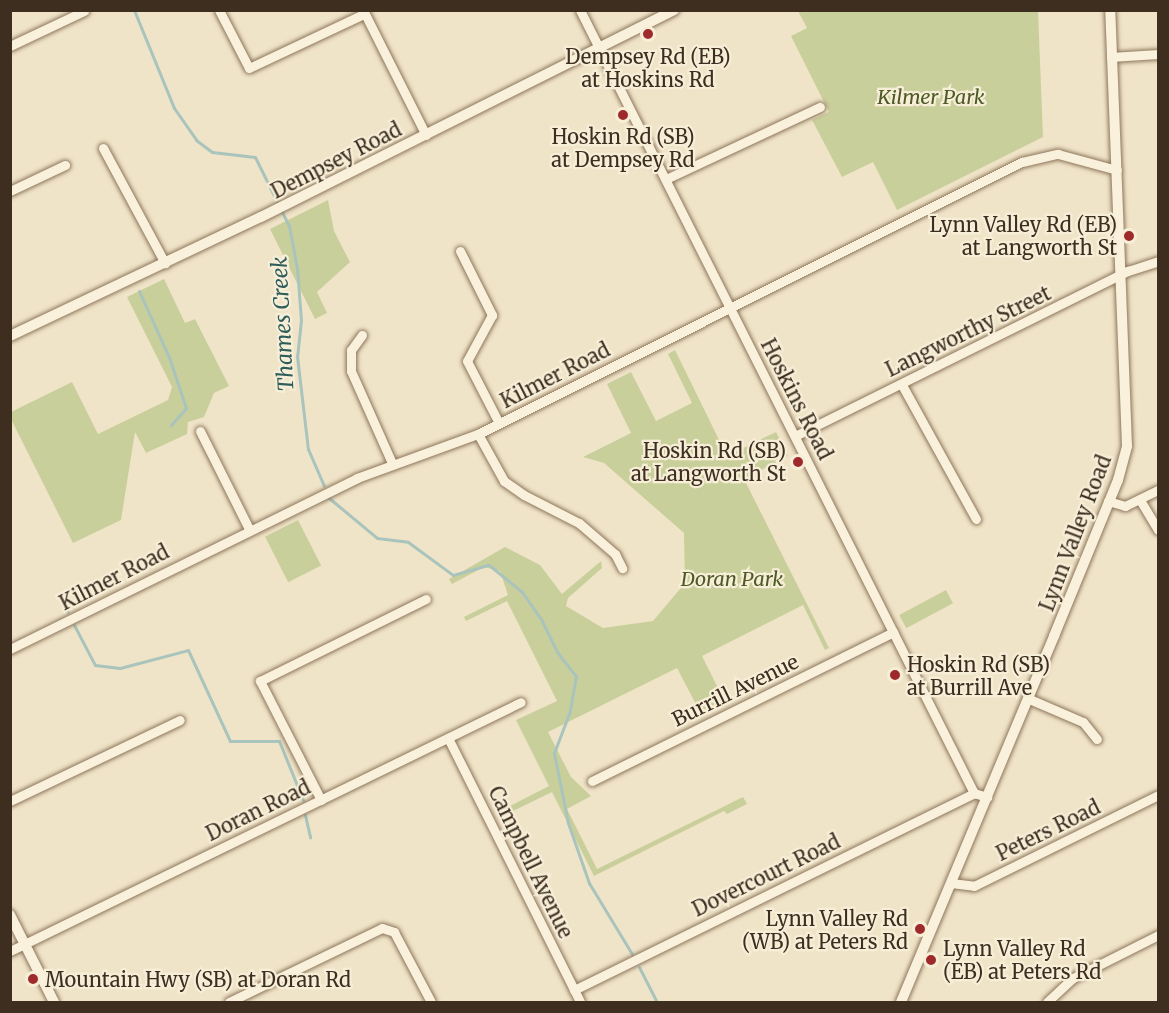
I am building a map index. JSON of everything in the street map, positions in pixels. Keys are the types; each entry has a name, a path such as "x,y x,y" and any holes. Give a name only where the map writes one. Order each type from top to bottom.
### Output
{"street":[{"path":"219,10 249,68 364,12 426,135"},
{"name":"Hoskins Road","path":"580,10 974,793"},
{"name":"Dempsey Road","path":"10,336 261,218 674,10"},
{"name":"Lynn Valley Road","path":"901,1002 1108,501 1127,446 1110,10"},
{"path":"10,46 84,11"},
{"path":"1111,57 1158,54"},
{"path":"666,179 820,107"},
{"path":"103,148 165,262"},
{"name":"Kilmer Road","path":"10,649 249,529 392,463 478,434 1035,157 1058,154 1117,170"},
{"path":"10,191 65,165"},
{"path":"460,251 492,315 467,361 499,423"},
{"name":"Langworthy Street","path":"795,436 1121,275 1158,261"},
{"path":"362,335 351,350 351,371 392,463"},
{"path":"902,384 976,519"},
{"path":"200,430 249,529"},
{"path":"478,434 504,481 524,495 579,523 615,554 622,568"},
{"path":"1108,501 1125,506 1158,490"},
{"path":"1140,500 1158,530"},
{"path":"321,800 260,681 426,599"},
{"name":"Burrill Avenue","path":"592,781 893,632"},
{"path":"1027,698 1083,722 1097,739"},
{"name":"Doran Road","path":"10,951 521,702"},
{"path":"10,801 180,720"},
{"name":"Campbell Avenue","path":"448,738 580,1002"},
{"path":"974,793 987,797"},
{"name":"Dovercourt Road","path":"574,990 974,793"},
{"name":"Peters Road","path":"951,883 974,886 1158,795"},
{"path":"10,915 54,1002"},
{"path":"229,1002 374,930 391,928 431,1002"},
{"path":"1047,1002 1073,978 1158,935"}],"green space":[{"name":"Kilmer Park","path":"798,11 1038,11 1043,137 897,210 873,162 842,177 812,120 829,112 791,36 807,28"},
{"path":"328,200 334,231 350,262 317,292 327,313 315,319 270,229"},
{"path":"164,279 185,323 195,319 229,386 214,393 204,417 188,422 187,434 146,453 135,432 121,520 73,543 11,419 11,412 72,382 98,434 168,400 172,387 127,297"},
{"name":"Doran Park","path":"675,350 727,456 776,432 788,456 744,479 829,648 825,650 803,605 702,656 724,700 700,712 677,668 548,732 571,777 591,796 567,809 597,869 743,797 747,804 727,814 724,811 594,876 552,792 505,815 502,810 549,786 516,720 557,701 507,601 466,621 464,617 508,595 500,571 484,567 452,584 449,579 505,547 540,565 562,594 601,561 602,568 568,598 566,606 603,628 653,621 685,583 684,533 604,463 583,457 631,433 607,384 631,372 656,421 692,403 668,354"},
{"path":"298,520 321,565 288,582 265,537"},
{"path":"946,590 953,603 906,628 899,615"}],"waterway":[{"name":"Thames Creek","path":"134,10 174,108 196,140 212,152 255,157 289,226 297,268 301,320 297,356 308,449 324,486"},
{"path":"139,291 169,357 186,408 171,425"},
{"name":"Thames Creek","path":"329,498 377,538 408,542 453,575 489,565 522,592 542,621 557,652 576,676 570,711 554,753 568,823 589,883 632,954"},
{"path":"59,595 68,612"},
{"path":"74,625 95,665 120,668 188,650 230,741 279,741 303,800"},
{"path":"305,815 310,837"},
{"name":"Thames Creek","path":"639,967 657,1002"}],"place":[{"name":"Dempsey Rd (EB) at Hoskins Rd","path":"648,34"},
{"name":"Hoskin Rd (SB) at Dempsey Rd","path":"623,115"},
{"name":"Lynn Valley Rd (EB) at Langworth St","path":"1129,236"},
{"name":"Hoskin Rd (SB) at Langworth St","path":"798,462"},
{"name":"Hoskin Rd (SB) at Burrill Ave","path":"895,675"},
{"name":"Lynn Valley Rd (WB) at Peters Rd","path":"920,929"},
{"name":"Lynn Valley Rd (EB) at Peters Rd","path":"931,960"},
{"name":"Mountain Hwy (SB) at Doran Rd","path":"33,979"}]}
